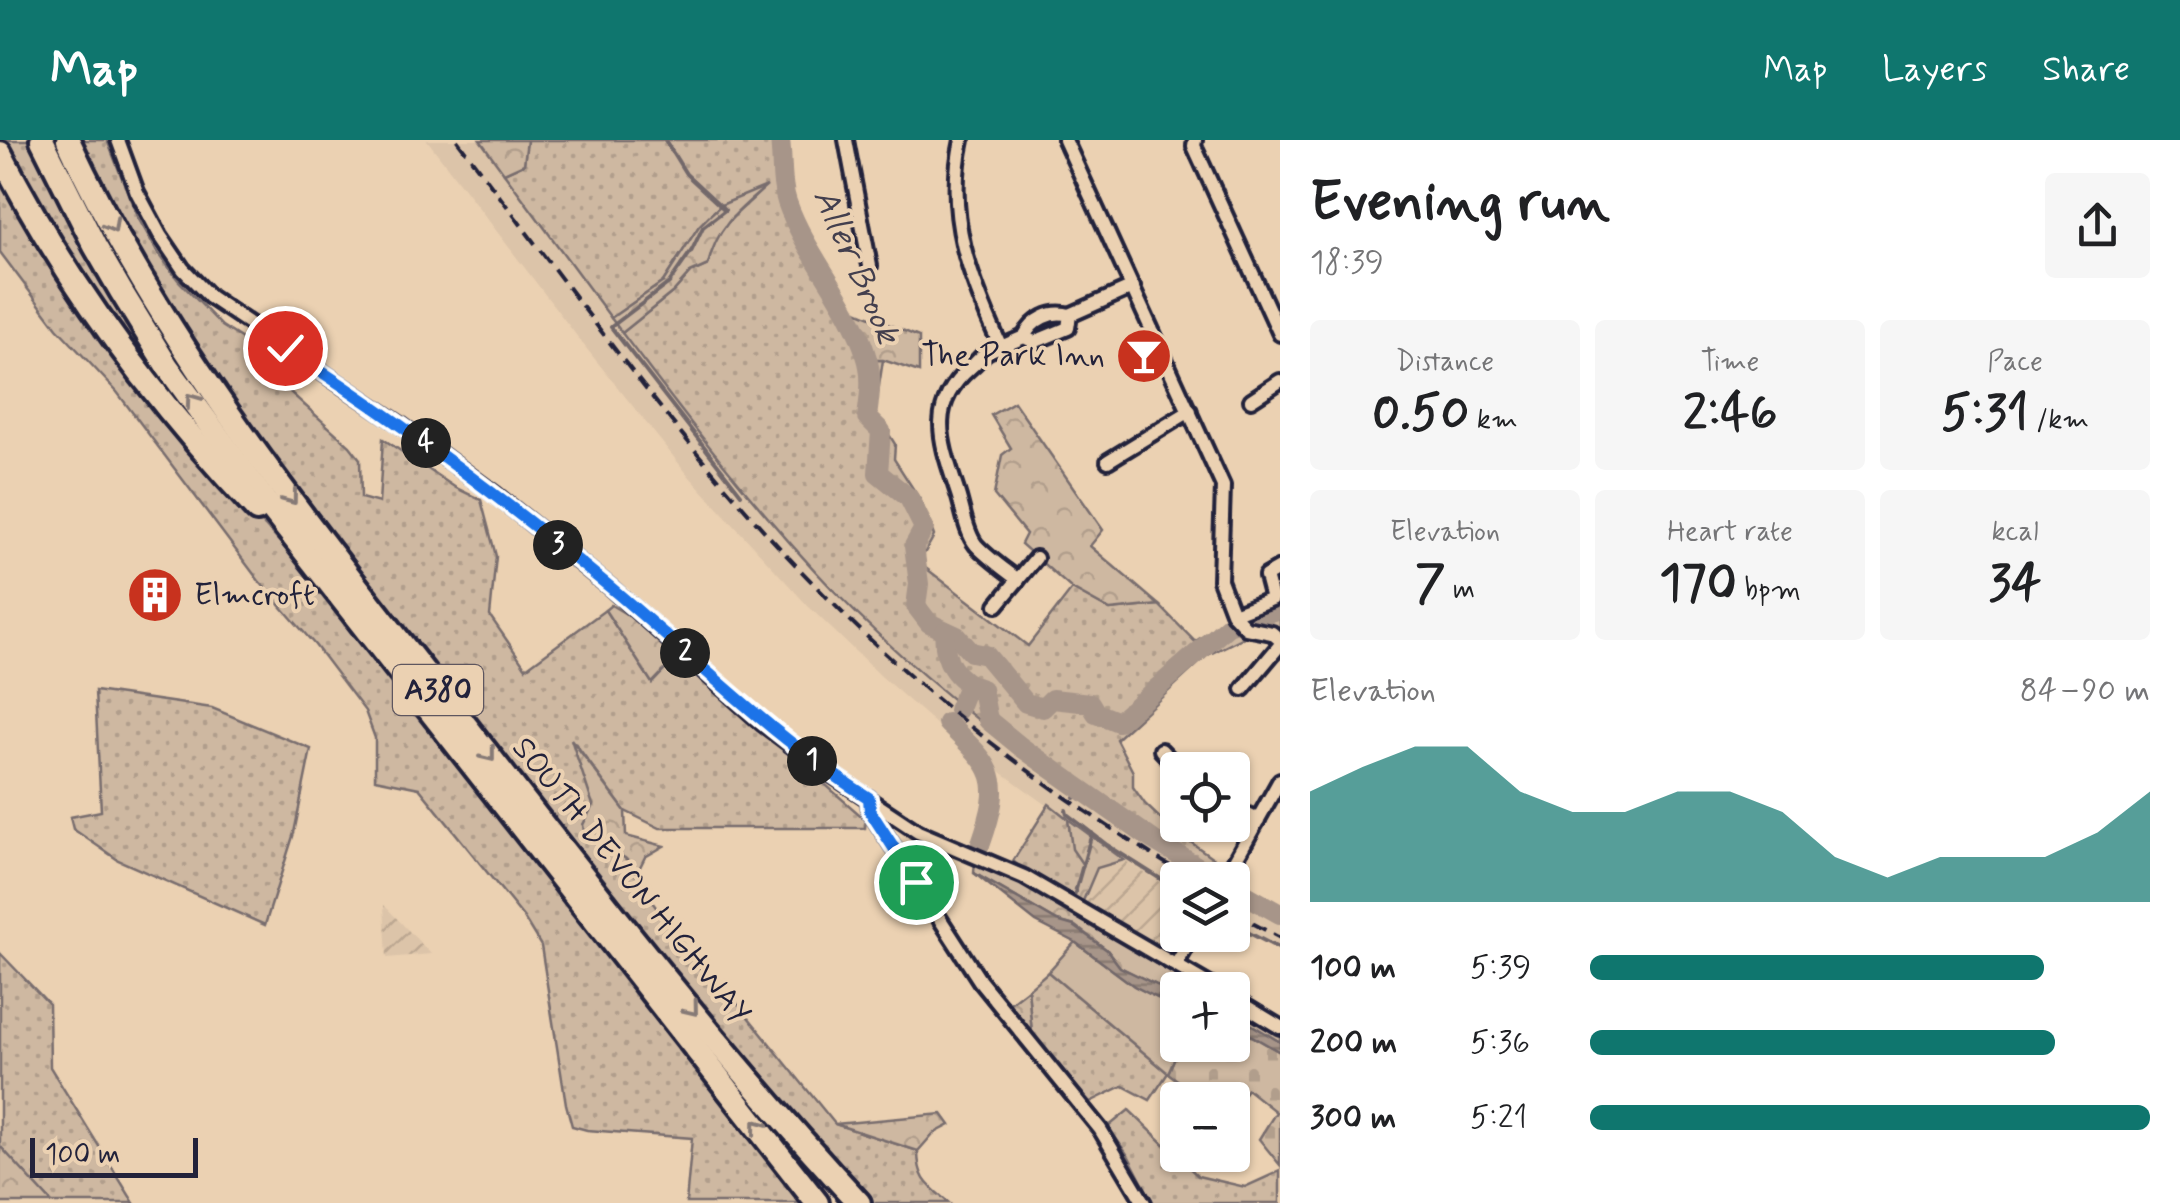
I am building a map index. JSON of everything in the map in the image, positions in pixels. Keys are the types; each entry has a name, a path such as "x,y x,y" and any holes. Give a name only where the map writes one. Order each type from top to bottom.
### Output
{"highway":[{"name":"SOUTH DEVON HIGHWAY","path":"42,140 95,246 168,366 265,501 817,1203"},
{"name":"SOUTH DEVON HIGHWAY","path":"68,140 150,294 268,467 568,856 785,1124 860,1203"},
{"name":"A380","path":"0,152 54,250 135,366 236,488 349,608"}],"street":[{"path":"118,140 137,192 160,236 210,298 401,424 495,494 626,601 764,724 823,769 918,832 1024,876 1188,972"},
{"path":"846,140 870,266"},
{"path":"962,140 955,188 962,252 1000,346"},
{"path":"1064,140 1223,486 1220,580 1239,620 1272,634 1280,642 1243,689"},
{"path":"1195,140 1210,184 1280,334"},
{"path":"1018,580 974,542 942,445 940,423 946,395 955,380 985,350 1024,337 1034,342 1068,328 1070,316 1133,287"},
{"path":"1251,400 1280,381"},
{"path":"1108,461 1190,411"},
{"path":"996,605 1036,558"},
{"path":"1239,620 1272,599 1266,576 1280,568"},
{"path":"1234,862 1278,787"},
{"path":"869,798 870,811 980,981 1100,1129 1144,1203"},
{"path":"1250,816 1258,820"},
{"path":"1176,965 1184,952"},
{"path":"1250,1009 1280,1027"}],"shaded area":[{"path":"427,140 480,140 701,438 767,518 837,593 1015,749 1184,862 1160,862 1160,882 945,732 808,606 689,476"},
{"path":"1124,860 1160,882 1160,947 1083,901 1097,868"},
{"path":"974,873 1057,921 1074,926 1107,950 1120,967 1160,987 1160,999 1134,986 1075,942 1036,922"},
{"path":"1250,901 1280,917 1280,952 1250,935"},
{"path":"384,905 431,954 387,958"},
{"path":"1250,1025 1280,1042 1280,1052 1252,1036"}],"green space":[{"path":"1,140 30,140 81,243 235,473 193,432 49,229"},
{"path":"75,140 107,140 137,216 157,251 178,280 222,326 275,360 290,392 350,446 360,459 361,498 379,503 383,439 456,488 481,500 496,556 490,616 526,668 605,610 652,683 678,656 866,820 865,828 660,828 625,811 575,743 594,805 583,825 586,839 629,862 642,888 705,975 731,996 835,1124 918,1151 926,1181 949,1203 869,1203 793,1120 376,601 175,320"},
{"path":"480,140 527,140 524,164 504,173"},
{"path":"527,140 777,140 780,188 795,227 873,360 883,360 875,412 895,444 894,459 921,501 934,536 919,563 1028,646 1072,589 1110,610 1159,605 1208,655 1116,739 1133,772 1133,787 1160,818 1160,842 1191,842 1219,862 1180,862 1174,858 1038,765 898,652 834,591 778,529 622,333 690,273 708,265 723,229 764,188 721,205 699,226 663,282 611,318 504,173 524,164"},
{"path":"0,168 201,455 330,598 822,1203 686,1203 692,1138 572,1126 541,946 524,918 419,788 375,779 375,738 365,711 259,581 117,392 57,328 0,252"},
{"path":"767,186 723,230 708,265 690,273 622,333 611,318 663,282 699,226 721,205"},
{"path":"842,305 919,337 919,372 873,360"},
{"path":"1014,402 1103,530 1090,546 1159,605 1110,610 1072,589 1021,544 1026,534 994,495 1002,455 1011,448 991,415"},
{"path":"1280,602 1280,626 1260,627 1245,614"},
{"path":"611,605 641,623 678,656 652,683 605,610"},
{"path":"1229,618 1250,634 1208,655 1196,641"},
{"path":"95,691 212,708 311,749 294,833 265,925 118,860 73,829 70,817 101,811"},
{"path":"571,739 625,811 626,836 664,846 645,857 638,871 625,858 586,839 583,825 593,805"},
{"path":"1049,804 1068,819 1073,849 1083,865 1074,896 1024,871 1013,861"},
{"path":"1068,819 1124,860 1097,868 1083,901 1074,896 1083,865 1072,849"},
{"path":"975,862 1028,886 1174,972 1160,972 1160,987 1120,967 1107,950 1075,926 1057,921 974,873"},
{"path":"1075,942 1134,986 1160,999 1160,1062 1173,1062 1168,1073 1048,972"},
{"path":"0,953 49,1004 50,1067 134,1203 52,1203 0,1146"},
{"path":"1048,972 1168,1073 1150,1100 1123,1086 1090,1102 1032,1034 1028,989"},
{"path":"1028,989 1032,1034 1006,1006"},
{"path":"1250,1016 1280,1034 1280,1042 1252,1025"},
{"path":"1250,1035 1280,1052 1280,1165 1259,1139 1276,1112 1250,1091 1250,1082 1180,1082 1168,1073 1173,1062 1250,1062"},
{"path":"1129,1110 1160,1140 1160,1172 1194,1172 1245,1187 1280,1171 1280,1203 1153,1203 1108,1127"},
{"path":"942,1114 950,1125 933,1134 918,1151 835,1124"},
{"path":"0,1146 52,1203 0,1203"}],"waterway":[{"path":"665,140 686,174 725,210 703,227 669,283 611,327 741,494"},
{"name":"Aller Brook","path":"780,140 787,202 849,315 866,355 870,378 867,417 881,431 878,473 909,498 924,528 914,546 919,584 916,606 929,623 957,636 971,652 986,655 1026,703 1043,708 1052,699 1090,703 1096,713 1118,722 1228,626 1280,609"},
{"path":"945,631 948,659 957,674 982,689 988,720 1153,840 1190,862"},
{"path":"958,710 968,685"},
{"path":"947,723 976,752 991,776 992,803 981,843"},
{"path":"1075,798 1081,792"},
{"path":"1066,810 1107,845 1160,879"},
{"path":"1074,896 1092,833"},
{"path":"1250,897 1280,914"},
{"path":"1250,933 1280,949"}],"railway":[{"path":"457,140 647,390 800,569 894,661 975,730 1103,823 1165,862"},
{"path":"1250,922 1280,938"}],"place":[{"name":"The Park Inn","path":"1144,356"},
{"name":"Elmcroft","path":"155,595"}],"route":[{"path":"285,348 401,424 495,494 611,588 764,724 869,798 870,811 916,882"}]}
